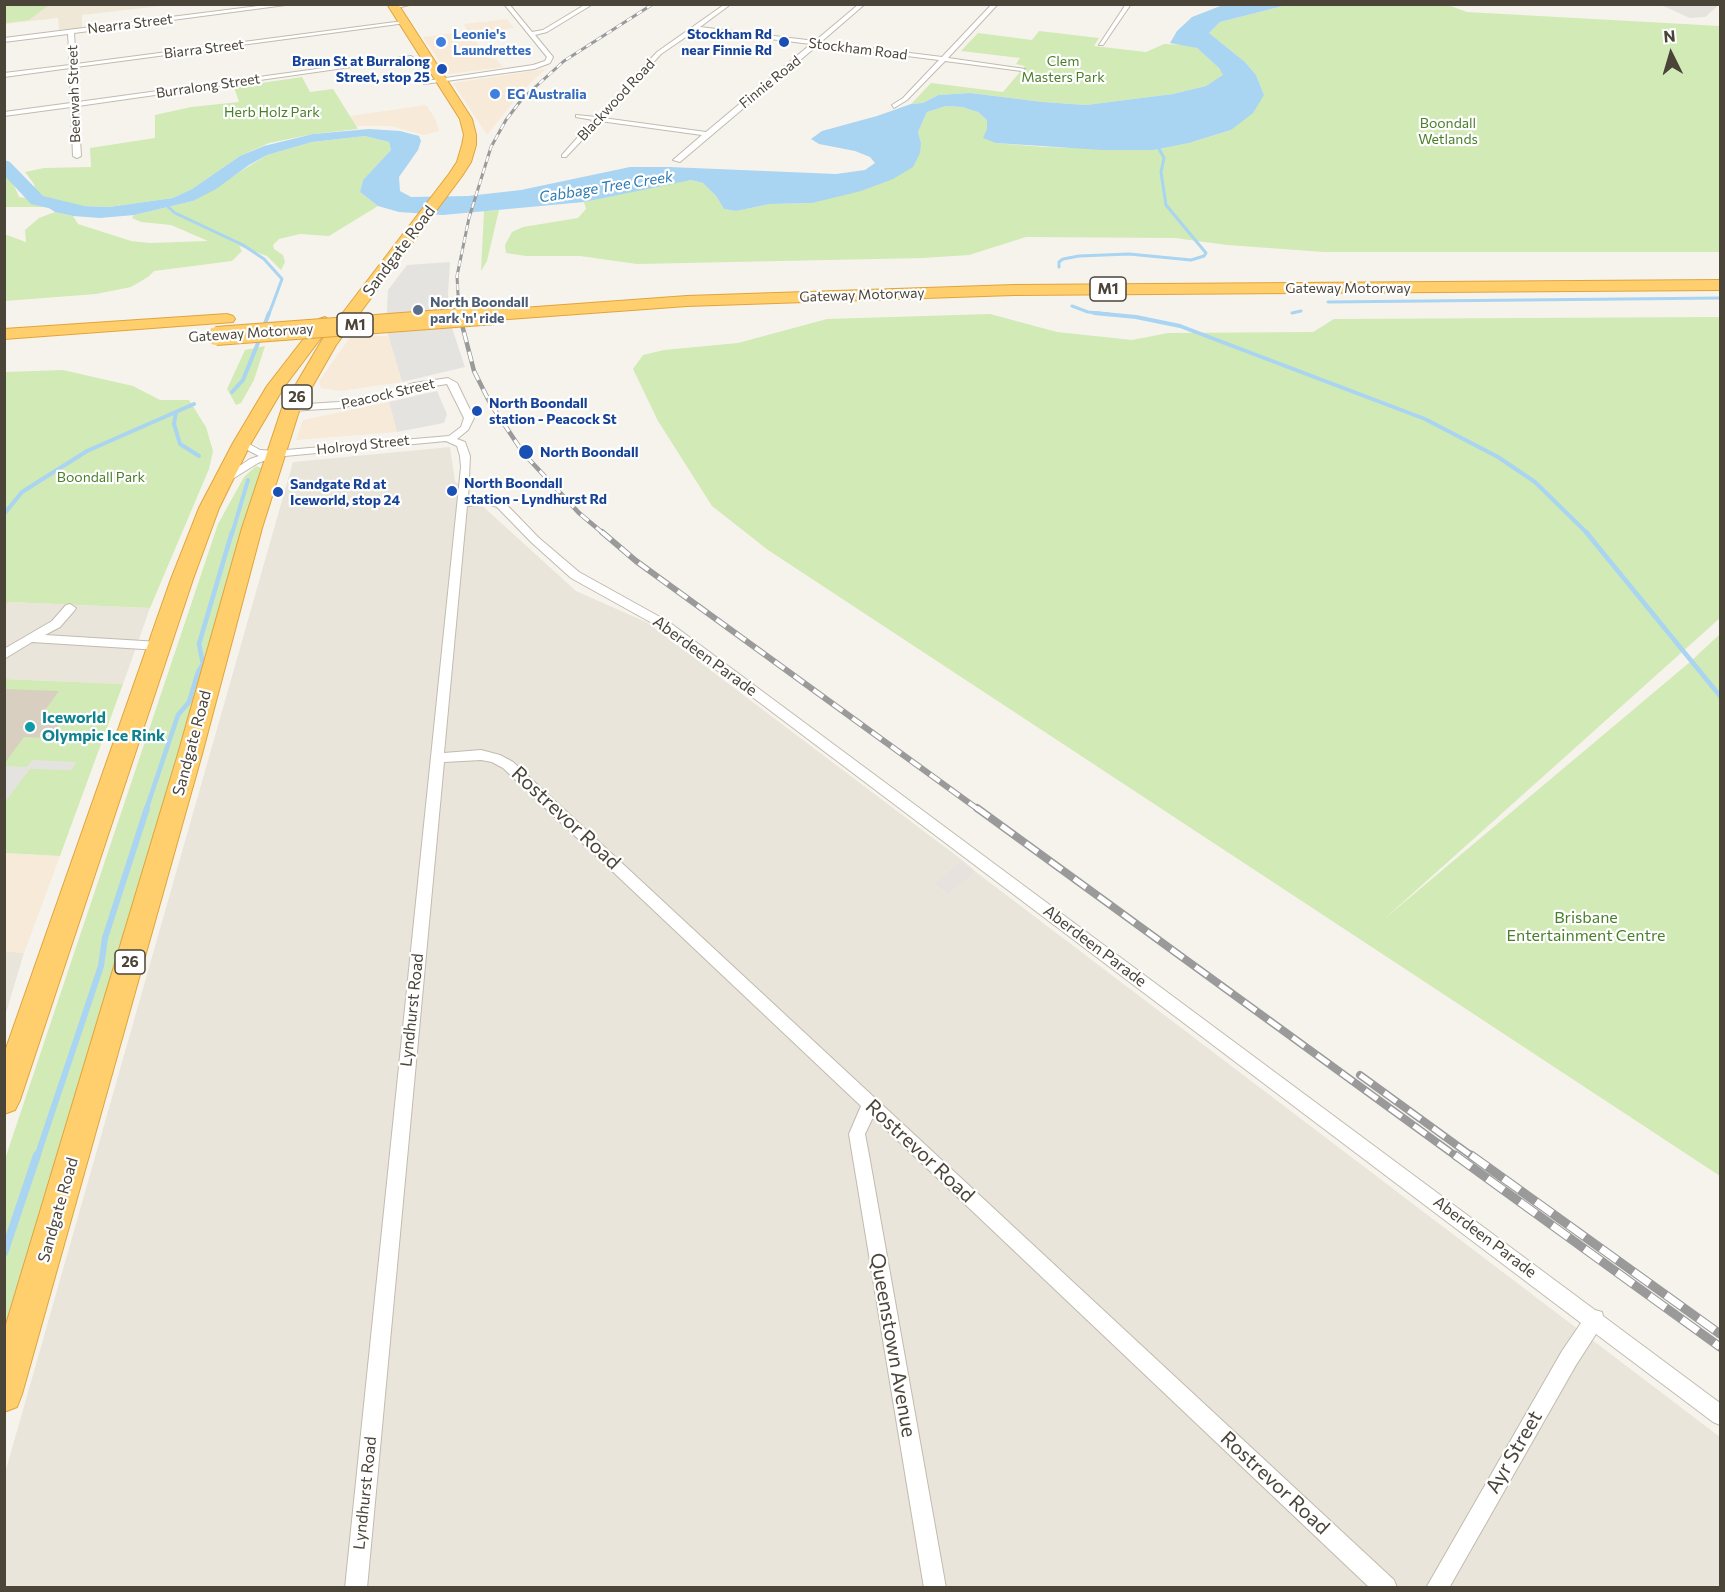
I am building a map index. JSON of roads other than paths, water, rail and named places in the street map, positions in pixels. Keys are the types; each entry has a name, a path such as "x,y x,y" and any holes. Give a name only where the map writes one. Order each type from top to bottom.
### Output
{"highway":[{"path":"378,4 416,66"},
{"name":"26","path":"392,6 440,80"},
{"name":"Sandgate Road","path":"4,1394 190,754 232,594 291,408 328,344 464,162 470,135 466,120 440,80"},
{"name":"Sandgate Road","path":"4,1100 159,646 200,531 222,481 242,443 288,370 425,195 448,162"},
{"name":"Gateway Motorway","path":"531,297 780,282 1009,276 1720,273"},
{"name":"Gateway Motorway","path":"4,334 227,319 495,307 1014,290 1720,285"},
{"name":"Gateway Motorway","path":"4,350 216,336 495,307"}],"street":[{"name":"Nearra Street","path":"4,40 291,4"},
{"path":"392,6 411,4"},
{"path":"506,4 530,34 544,31 591,4"},
{"name":"Blackwood Road","path":"564,156 652,59 729,4"},
{"name":"Finnie Road","path":"677,160 863,4"},
{"path":"894,106 905,99 996,4"},
{"path":"1101,44 1129,4"},
{"name":"Biarra Street","path":"4,75 403,23"},
{"name":"Stockham Road","path":"695,28 1022,69"},
{"name":"Beerwah Street","path":"71,32 77,156"},
{"name":"Burralong Street","path":"4,114 74,104 416,66 440,80 534,67 548,62 550,57 530,34"},
{"path":"578,116 706,134"},
{"name":"Peacock Street","path":"291,408 339,405 380,397 414,386 448,381 452,383 469,418 465,428 451,439"},
{"name":"Holroyd Street","path":"275,454 434,438 451,439"},
{"name":"Lyndhurst Road","path":"356,1587 463,502 465,456 463,446 451,439"},
{"path":"242,443 258,453 275,454"},
{"path":"222,481 254,462 275,454"},
{"name":"Aberdeen Parade","path":"463,502 488,501 501,505 535,540 575,575 665,625 1595,1319 1720,1415"},
{"path":"4,655 56,624 70,608"},
{"path":"30,638 159,646"},
{"name":"Rostrevor Road","path":"437,758 481,755 495,758 508,765 1386,1587"},
{"name":"Queenstown Avenue","path":"870,1104 860,1122 857,1134 935,1587"},
{"name":"Ayr Street","path":"1437,1587 1569,1358 1595,1319"}],"water":[{"path":"1223,5 1287,5 1220,22 1209,33 1245,62 1256,75 1264,95 1253,113 1231,130 1189,143 1154,150 1102,150 996,143 983,138 987,129 987,120 978,112 962,107 946,106 927,112 918,132 921,143 920,153 913,167 893,179 861,191 812,203 770,204 736,211 724,209 716,196 703,183 691,180 584,202 443,215 399,212 378,206 360,192 363,180 391,150 389,142 365,136 312,142 267,155 216,189 193,201 134,215 100,218 73,216 55,212 37,200 109,207 173,198 192,189 240,156 264,146 313,134 369,129 400,131 419,136 421,141 418,150 399,177 400,191 411,197 468,196 521,190 630,167 836,174 865,170 875,163 870,157 855,151 819,144 811,139 822,131 911,104 923,103 938,95 970,93 1086,105 1173,94 1206,86 1223,75 1219,68 1197,48 1170,43 1177,31 1192,17"}],"waterway":[{"path":"1059,267 1059,262 1063,259 1079,256 1129,254 1191,260 1204,256 1206,253 1166,205 1161,172 1164,158 1156,143"},
{"name":"Cabbage Tree Creek","path":"4,165 37,200 78,210"},
{"path":"165,204 175,213 243,245 264,259 282,279 269,314"},
{"path":"1328,302 1720,298"},
{"path":"1072,306 1088,312 1109,314"},
{"path":"1292,313 1301,311"},
{"path":"263,329 269,313"},
{"path":"1094,313 1136,317 1180,326 1425,419 1498,457 1535,482 1586,532"},
{"path":"232,392 243,380 260,338"},
{"path":"4,514 22,492 87,451 194,404"},
{"path":"176,412 174,424 180,444 199,456"},
{"path":"232,534 248,480"},
{"path":"146,810 178,715 189,702 198,672 203,664 199,644 232,532"},
{"path":"1586,532 1720,696"},
{"path":"37,1157 101,966 105,938 147,808"},
{"path":"4,1253 37,1155"}],"railway":[{"path":"459,314 457,276 469,218 491,147 506,120 522,99 564,61 653,4"},
{"path":"459,313 474,371 490,403 524,454 579,513 604,534"},
{"path":"602,532 636,561 979,810"},
{"path":"977,808 1457,1157"},
{"path":"1360,1075 1473,1157"},
{"path":"1455,1155 1720,1347"},
{"path":"1471,1155 1720,1334"}],"place":[{"name":"Leonie's Laundrettes","path":"441,42"},
{"name":"Stockham Rd near Finnie Rd","path":"784,42"},
{"name":"Braun St at Burralong Street, stop 25","path":"442,69"},
{"name":"EG Australia","path":"495,94"},
{"name":"North Boondall park 'n' ride","path":"418,310"},
{"name":"North Boondall station - Peacock St","path":"477,411"},
{"name":"North Boondall","path":"526,452"},
{"name":"North Boondall station - Lyndhurst Rd","path":"452,491"},
{"name":"Sandgate Rd at Iceworld, stop 24","path":"278,492"},
{"name":"Iceworld Olympic Ice Rink","path":"30,727"}],"park label":[{"name":"Clem Masters Park","path":"1063,70"},
{"name":"Herb Holz Park","path":"272,112"},
{"name":"Boondall Wetlands","path":"1448,132"},
{"name":"Boondall Park","path":"101,477"},
{"name":"Brisbane Entertainment Centre","path":"1586,927"}]}
